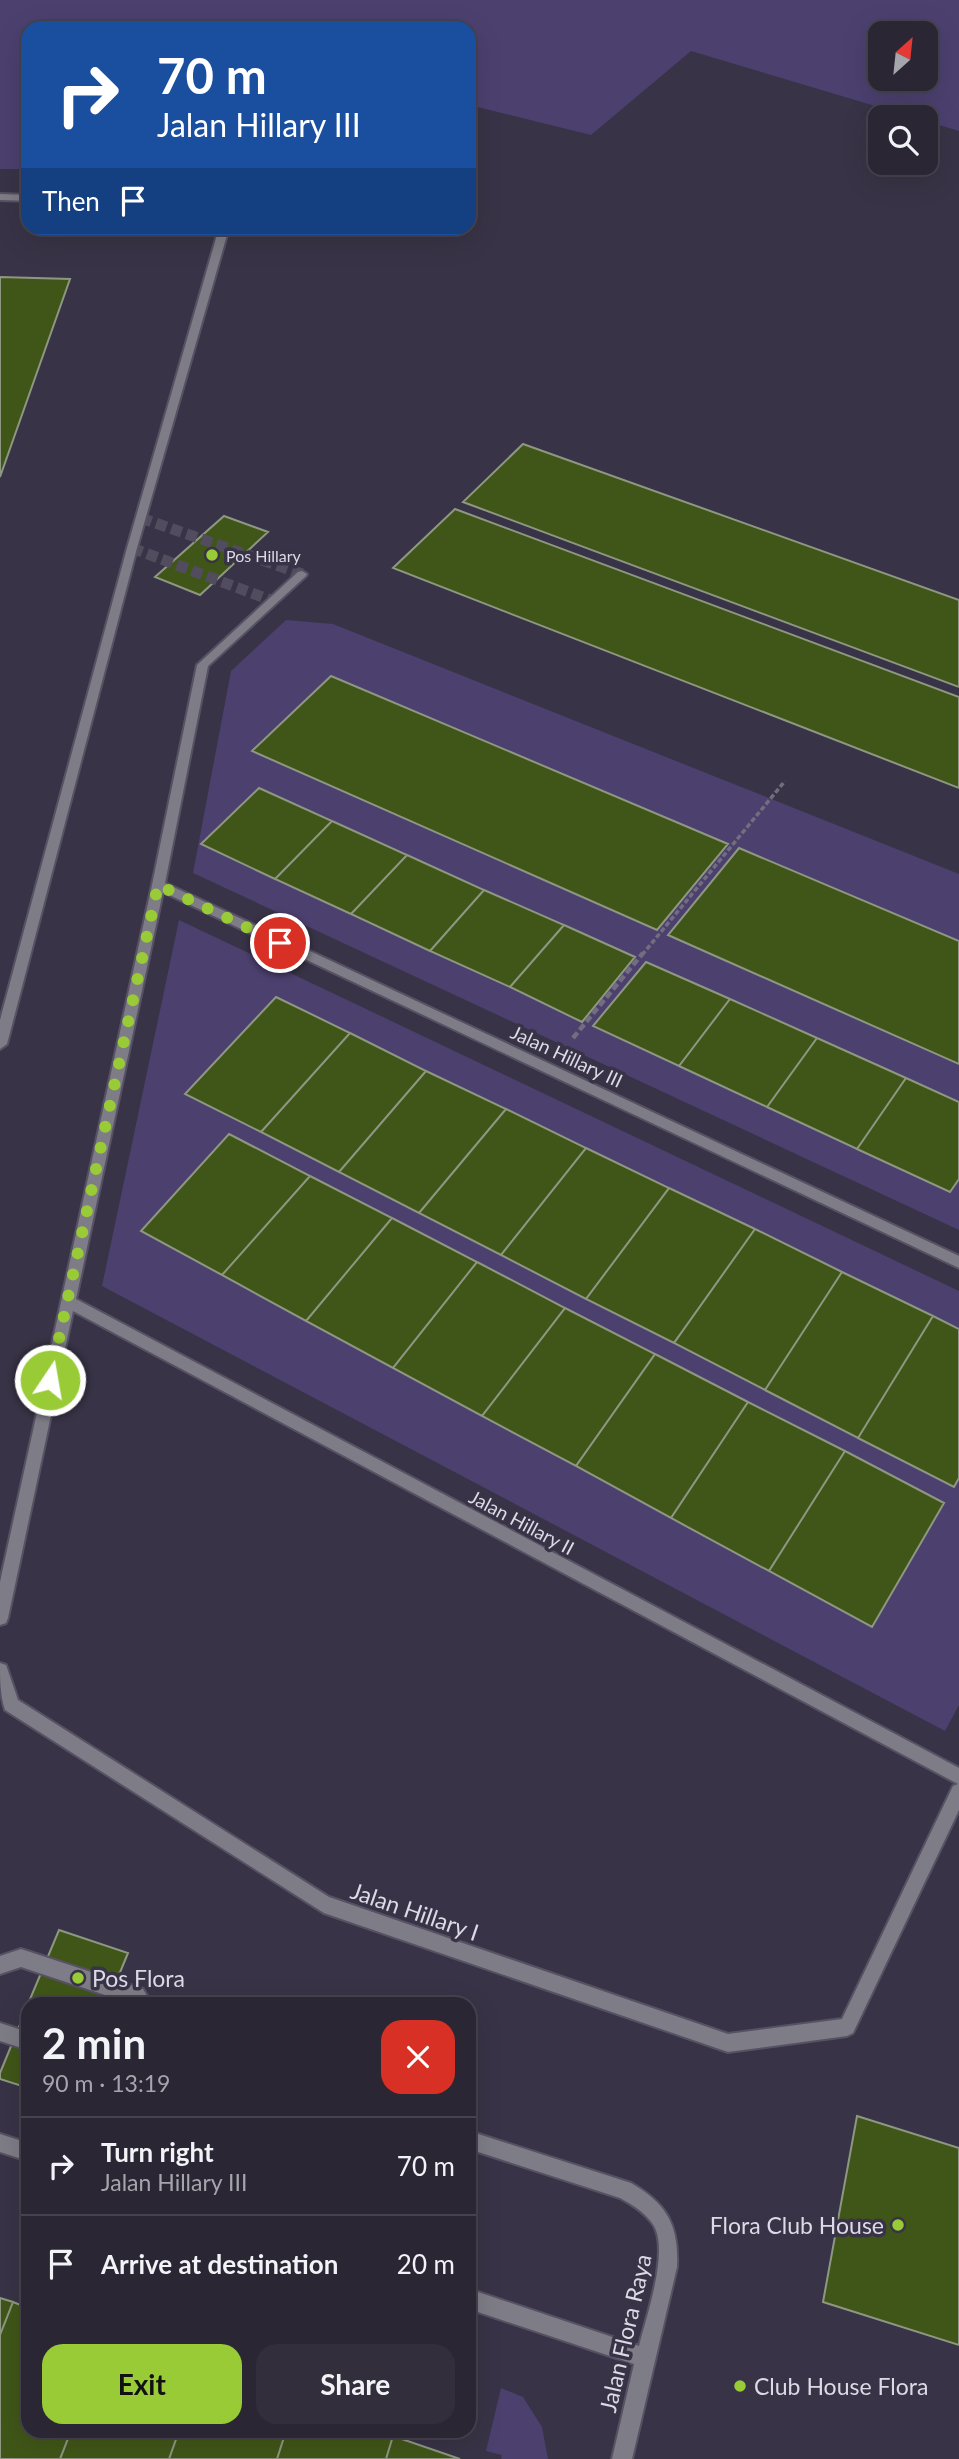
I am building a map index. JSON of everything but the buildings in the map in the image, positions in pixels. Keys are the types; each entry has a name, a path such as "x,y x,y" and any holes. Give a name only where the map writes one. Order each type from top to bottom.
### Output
{"street":[{"path":"0,197 21,198"},
{"path":"0,1044 129,562 222,235"},
{"path":"0,1618 203,665 302,574"},
{"name":"Jalan Hillary III","path":"158,885 959,1262"},
{"name":"Jalan Hillary II","path":"67,1301 959,1777"},
{"name":"Jalan Hillary I","path":"0,1670 11,1705 324,1904 728,2043 847,2027 959,1792"},
{"path":"0,1965 21,1958 138,1997"},
{"path":"0,2032 21,2039"},
{"name":"Jalan Flora Raya","path":"476,2142 624,2190 646,2201 662,2221 669,2248 667,2267 622,2459"},
{"path":"0,2143 21,2150"},
{"path":"476,2301 645,2358"}],"path":[{"path":"548,1069 785,781"}],"shaded area":[{"path":"0,0 959,0 959,131 938,125 938,105 872,105 691,51 591,135 476,107 476,21 21,21 21,169 0,169"},
{"path":"286,620 333,624 959,874 959,1230 193,873 231,671"},
{"path":"179,920 959,1291 959,1705 945,1731 102,1286"},
{"path":"501,2388 523,2397 542,2427 548,2459 501,2459 502,2455 486,2451"}],"tunnel":[{"path":"141,518 302,574"},
{"path":"132,548 273,601"}],"place":[{"name":"Pos Hillary","path":"212,555"},
{"name":"Pos Flora","path":"78,1978"},
{"name":"Flora Club House","path":"898,2225"},
{"name":"Club House Flora","path":"740,2386"}],"route":[{"path":"50,1380 158,885 280,943"}]}
